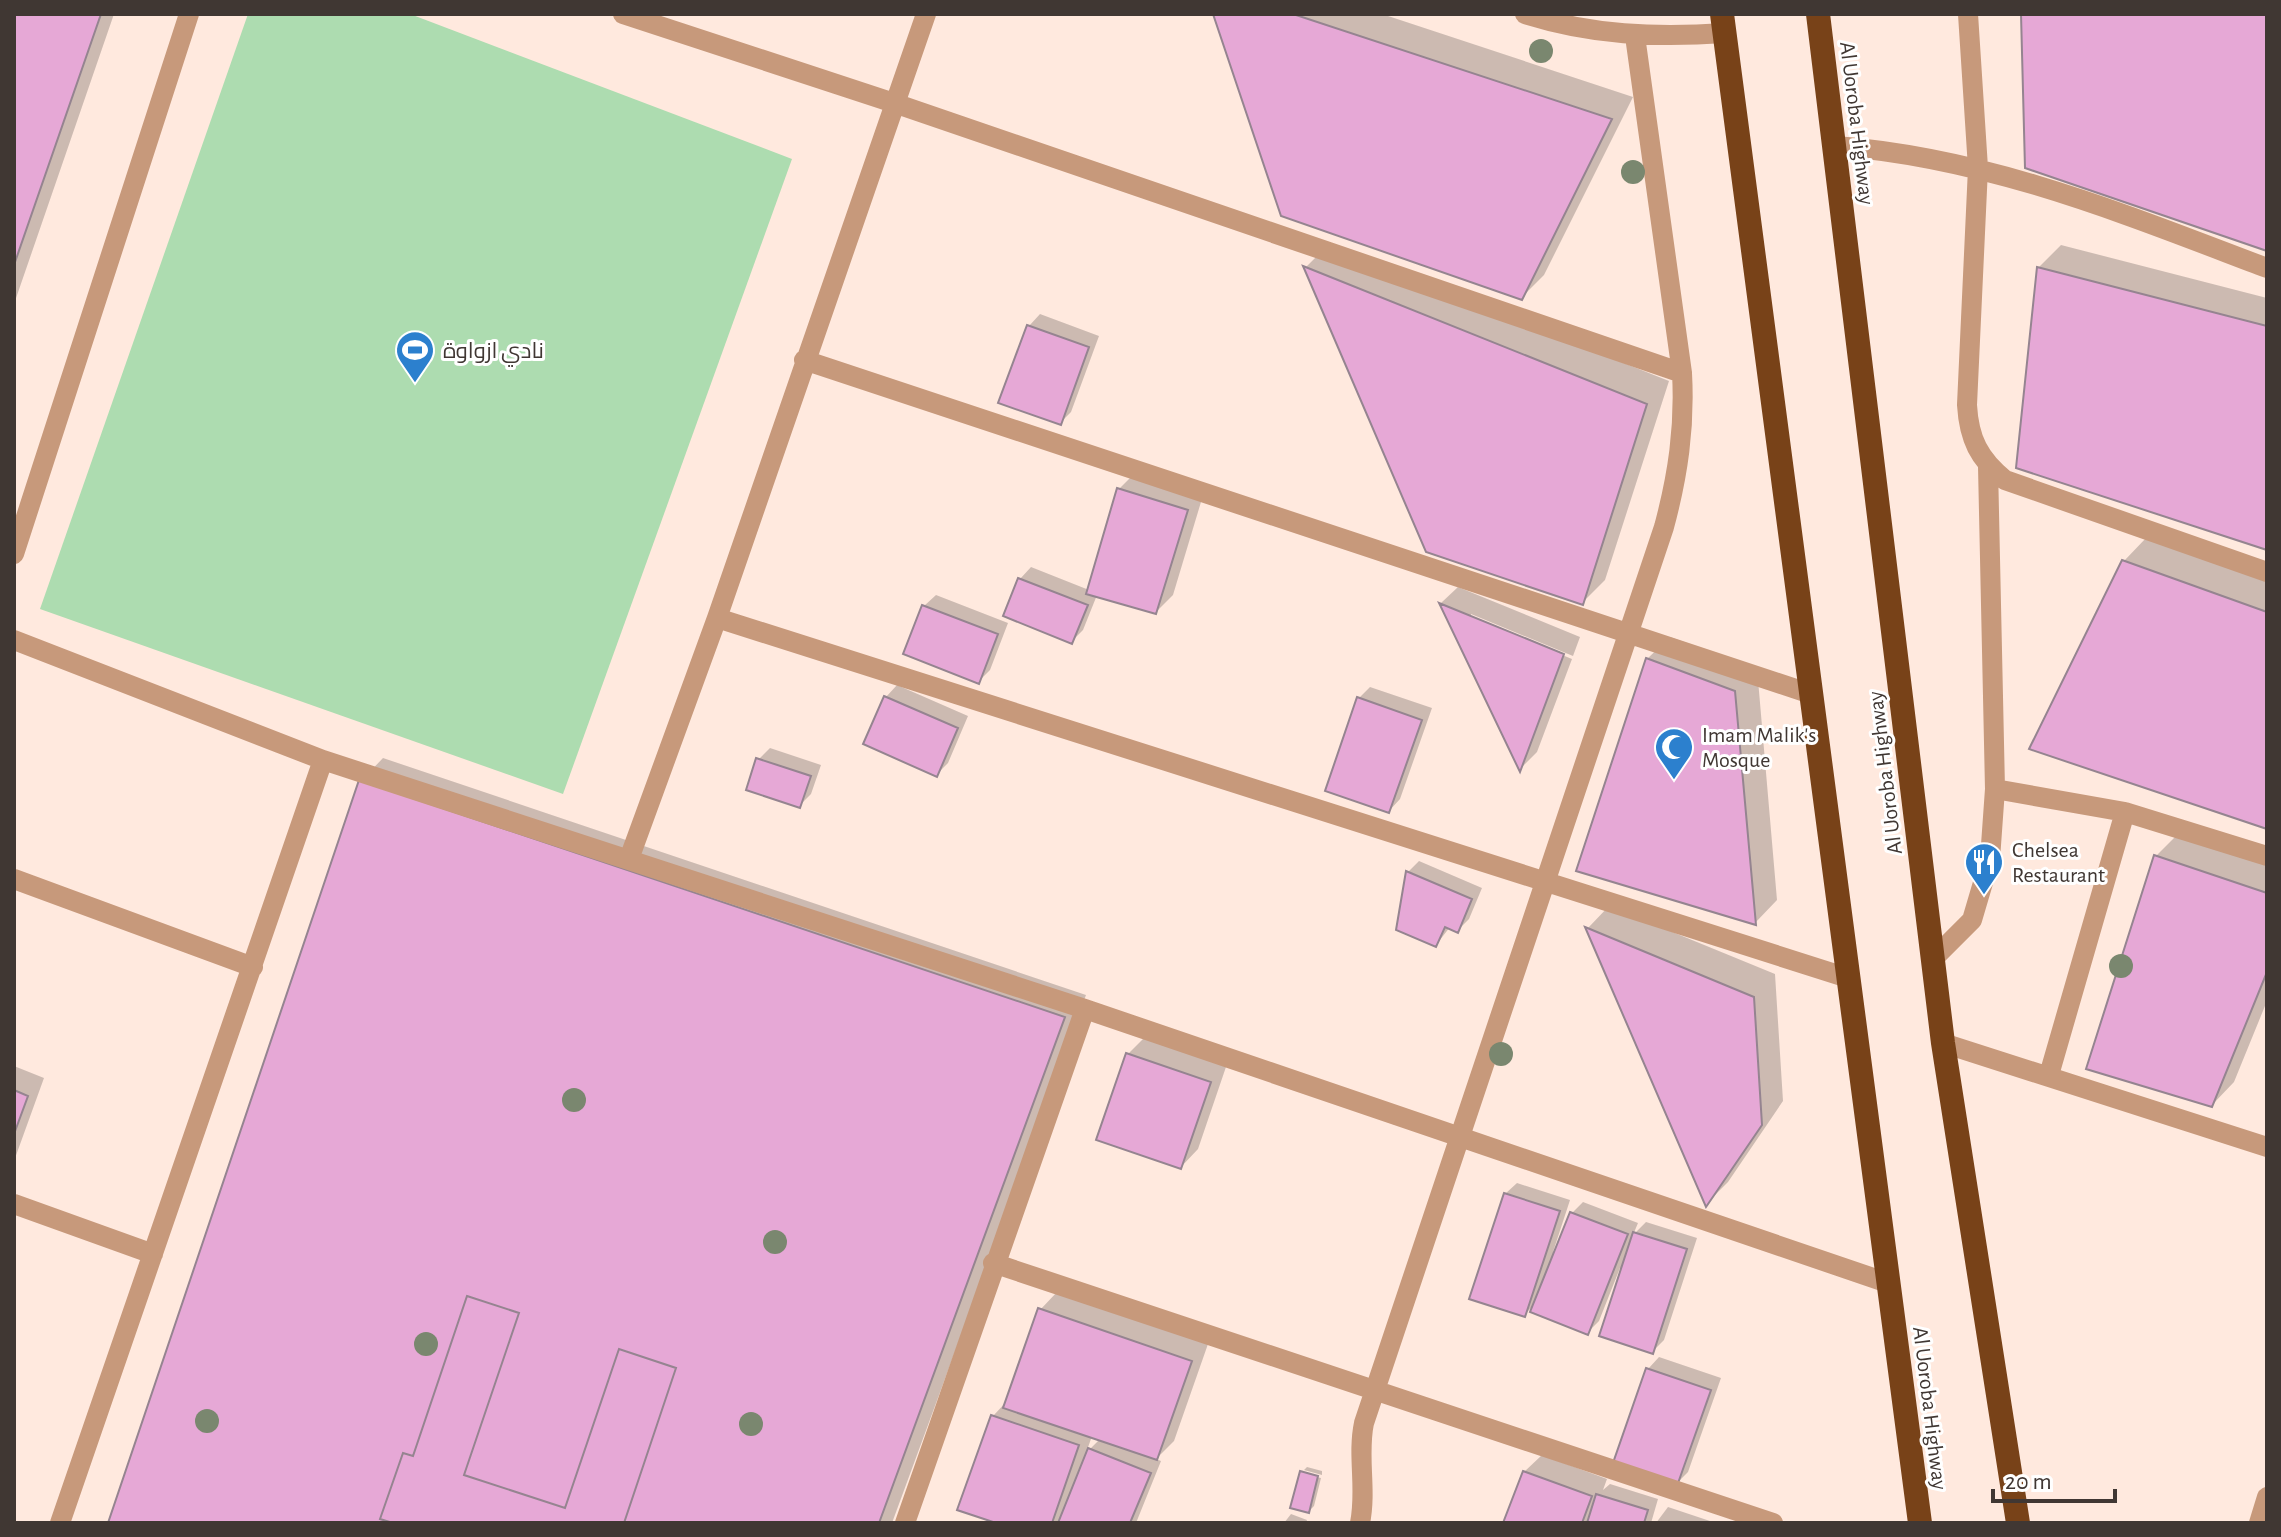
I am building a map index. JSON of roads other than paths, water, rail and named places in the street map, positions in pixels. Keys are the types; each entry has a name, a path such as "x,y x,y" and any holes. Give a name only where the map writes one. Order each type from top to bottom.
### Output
{"highway":[{"name":"Al Uoroba Highway","path":"1818,14 1943,1043 2018,1523"},
{"name":"Al Uoroba Highway","path":"1724,24 1920,1523"}],"street":[{"path":"14,554 189,14"},
{"path":"623,14 894,103 1682,373"},
{"path":"629,859 717,618 926,14"},
{"path":"1525,14 1591,30 1635,36 1724,24"},
{"path":"1968,14 1978,168 1967,405 1968,427 1975,448 1988,466 2005,480 2267,572"},
{"path":"1360,1523 1363,1490 1361,1436 1374,1392 1664,527 1679,466 1682,373 1635,36"},
{"path":"1836,146 1891,150 2057,189 2267,268"},
{"path":"804,360 1811,694"},
{"path":"1932,960 1972,920 1990,859 1995,789 1988,466"},
{"path":"717,618 1848,978"},
{"path":"14,640 323,760 1085,1009 1888,1283"},
{"path":"60,1523 323,760"},
{"path":"1995,789 2125,812 2267,856"},
{"path":"2049,1075 2125,812"},
{"path":"14,879 253,967"},
{"path":"905,1523 993,1263 1085,1009"},
{"path":"1943,1043 2267,1147"},
{"path":"14,1204 153,1254"},
{"path":"993,1263 1773,1523"},
{"path":"2259,1523 2267,1497"}],"place":[{"name":"نادي ازواوة","path":"415,384"},
{"name":"Imam Malik's Mosque","path":"1674,781"},
{"name":"Chelsea Restaurant","path":"1984,896"}]}
